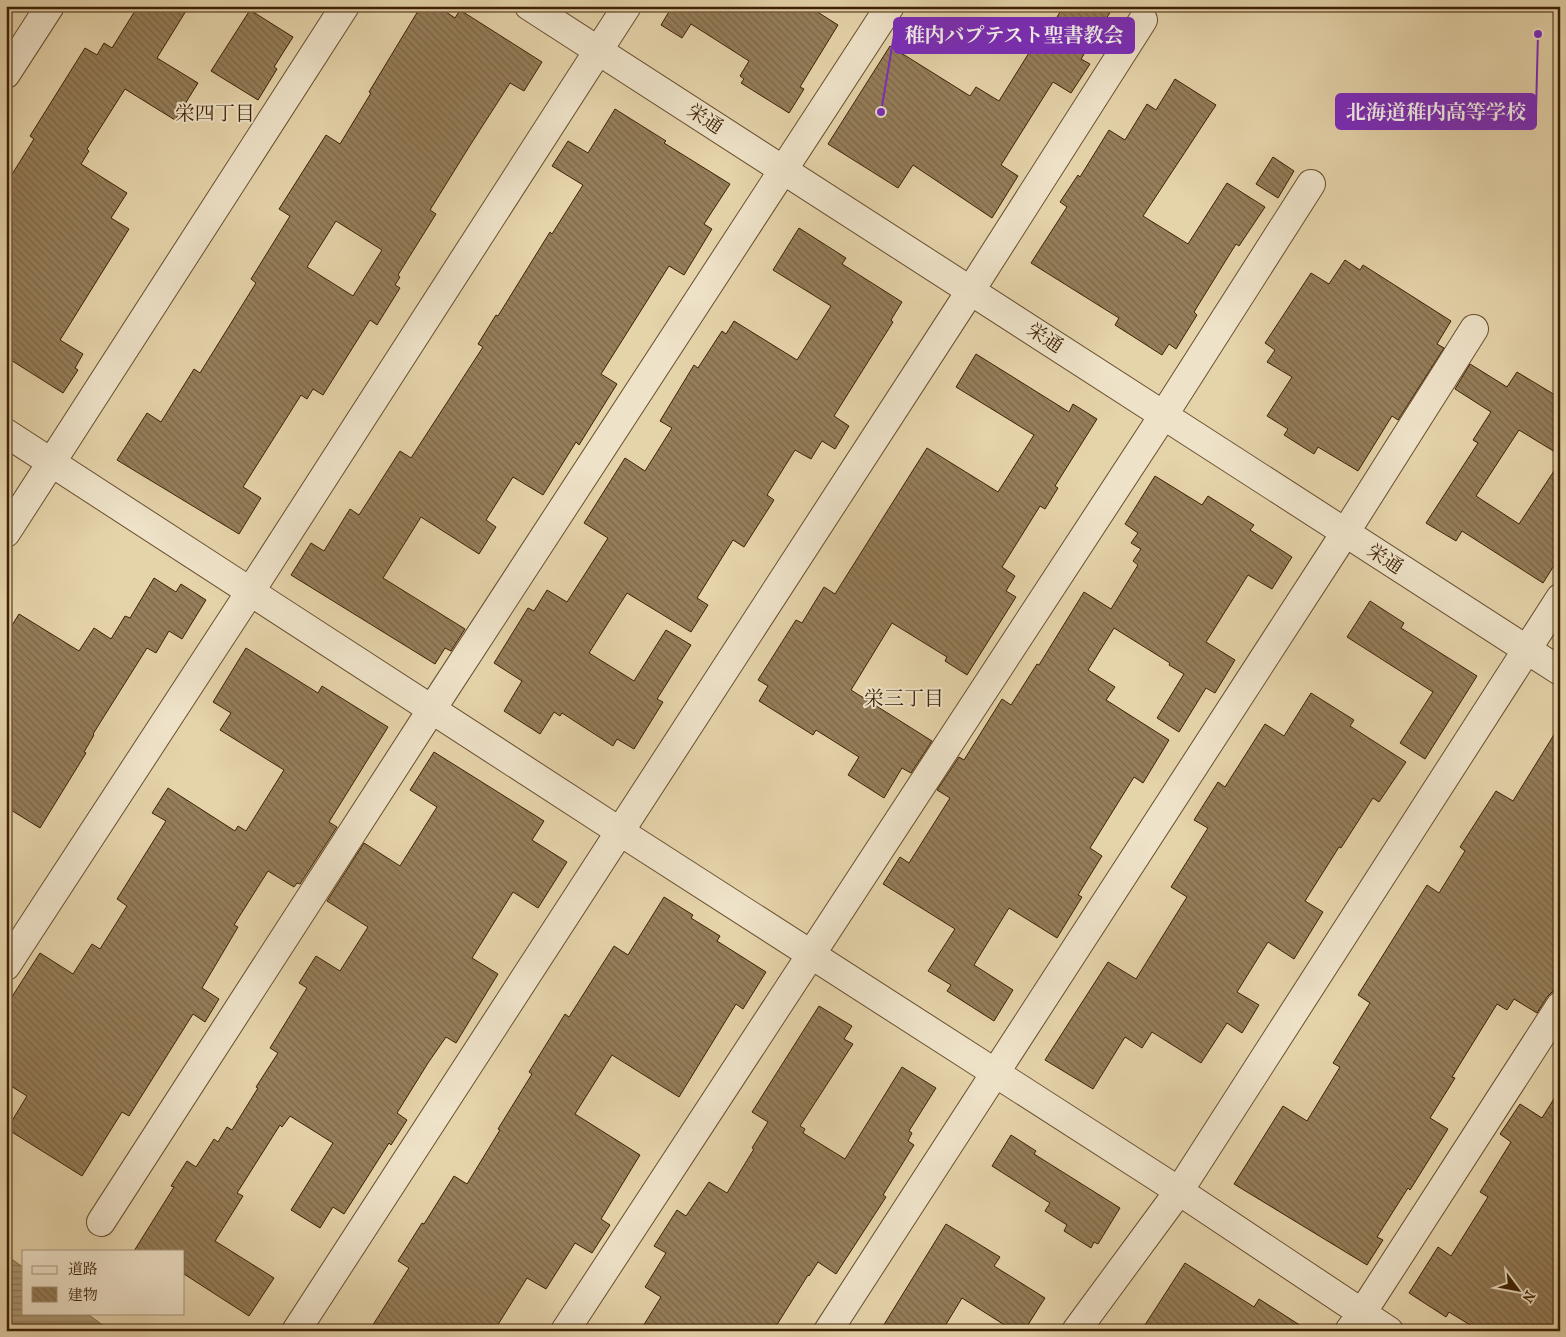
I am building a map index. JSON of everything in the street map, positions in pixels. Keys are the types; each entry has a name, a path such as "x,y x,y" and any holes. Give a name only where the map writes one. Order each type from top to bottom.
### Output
{"street":[{"path":"6,74 50,6"},
{"path":"6,533 345,6"},
{"name":"栄通","path":"529,6 1560,671"},
{"path":"6,966 250,592 626,6"},
{"path":"101,1222 432,709 890,6"},
{"path":"296,1331 971,290 1143,20"},
{"path":"565,1331 1163,416 1311,184"},
{"path":"828,1331 1345,533 1474,329"},
{"path":"6,433 995,1074 1179,1191 1355,1322 1389,1331"},
{"path":"1076,1331 1179,1191 1560,598"},
{"path":"1355,1322 1560,1006"}],"shaded area":[{"path":"6,1255 22,1267 22,1314 87,1314 111,1331 6,1331"}],"building":[{"path":"138,6 189,6 157,58 198,83 175,120 125,89 87,149 89,151 81,164 127,193 111,218 129,229 60,340 83,354 75,368 78,370 63,393 6,357 6,184 34,139 30,136 85,48 97,55 104,43 112,48"},
{"path":"421,6 437,6 455,18 460,10 542,62 524,91 510,83 469,147 430,210 436,214 398,275 400,277 395,285 400,288 377,325 370,320 323,395 313,389 307,399 301,395 243,487 261,498 239,534 117,460 147,413 161,422 194,369 200,373 256,283 251,279 290,216 279,209 326,135 340,144 371,93 369,92","holes":["336,221 382,250 353,296 307,267"]},
{"path":"664,6 808,6 838,25 800,87 804,89 789,113 741,83 744,79 740,76 749,61 691,24 682,38 661,25 670,10"},
{"path":"1064,6 1114,6 1081,59 1090,64 1071,93 1053,82 1001,165 1018,176 992,218 913,165 898,188 828,144 890,46 970,96 976,87 999,101 1037,40 1041,42"},
{"path":"250,10 293,37 274,67 277,69 258,100 211,71"},
{"path":"1175,79 1216,105 1143,216 1188,244 1227,183 1265,207 1239,246 1236,244 1194,312 1197,315 1176,349 1169,344 1162,355 1115,325 1119,318 1031,263 1067,207 1060,202 1078,175 1080,177 1109,130 1125,140 1147,104 1156,110"},
{"path":"615,109 666,141 664,143 730,184 704,224 712,229 684,275 669,266 601,374 617,384 579,445 576,442 543,495 513,477 486,520 496,527 479,554 421,517 383,578 465,629 451,651 445,648 435,664 291,575 311,543 324,551 350,509 359,515 400,451 411,458 483,347 478,344 496,315 498,316 550,232 552,234 583,185 552,166 568,141 588,153"},
{"path":"1273,157 1294,171 1278,198 1256,184"},
{"path":"799,228 846,258 842,264 902,302 891,320 893,322 834,416 849,426 835,449 822,441 811,459 795,450 767,495 774,500 744,547 733,540 697,598 708,605 691,632 627,593 589,653 634,681 666,630 691,645 657,699 663,702 634,749 617,739 613,746 562,713 560,716 554,712 540,734 504,711 522,681 494,663 528,608 534,611 547,590 567,602 608,538 584,523 625,458 645,471 672,428 660,421 694,365 698,368 722,331 726,334 734,321 797,360 831,306 773,270"},
{"path":"1345,260 1360,270 1363,265 1451,321 1437,344 1444,348 1398,420 1392,416 1358,471 1318,447 1314,454 1284,435 1288,429 1267,416 1292,377 1267,362 1275,350 1265,343 1311,273 1329,284"},
{"path":"976,354 1069,412 1073,404 1097,419 1055,486 1058,488 1045,509 1040,506 1002,567 1015,576 1006,591 1016,597 967,675 945,661 947,657 892,623 851,690 932,741 911,773 902,768 884,798 848,775 859,757 816,730 813,735 759,701 768,686 758,680 796,620 802,623 824,587 835,594 927,448 998,492 1034,435 956,387"},
{"path":"1470,364 1507,387 1517,372 1560,398 1560,455 1519,430 1476,496 1519,524 1560,462 1560,556 1543,583 1462,531 1456,541 1426,523 1478,443 1473,440 1491,412 1455,389"},
{"path":"1155,476 1202,505 1208,496 1254,525 1250,530 1292,557 1272,589 1248,575 1206,642 1235,660 1215,693 1206,688 1179,732 1157,718 1184,674 1169,665 1170,663 1114,628 1088,670 1115,687 1106,700 1169,740 1143,783 1134,777 1090,848 1102,856 1078,895 1082,897 1057,938 1009,908 974,965 1013,990 994,1021 947,991 951,985 928,971 955,929 883,884 900,857 909,863 950,798 937,790 959,757 964,760 1002,699 1011,705 1037,664 1039,665 1084,592 1111,609 1138,565 1133,561 1141,549 1131,543 1138,533 1125,524"},
{"path":"154,578 176,592 181,584 206,600 182,639 169,631 156,653 147,648 93,734 84,752 86,753 40,828 6,807 6,635 19,614 79,651 94,628 111,639 125,616 130,618"},
{"path":"1370,601 1404,623 1401,628 1477,676 1425,759 1400,743 1433,692 1347,637"},
{"path":"246,648 318,693 322,686 388,727 329,822 337,827 300,884 297,883 294,887 268,871 234,925 238,927 202,988 219,999 205,1022 193,1014 129,1116 122,1112 82,1176 7,1129 27,1096 6,1083 6,1006 40,953 73,974 92,944 100,949 127,906 117,899 166,821 152,813 168,788 235,831 238,826 246,831 284,770 220,730 231,713 213,702"},
{"path":"1311,693 1354,720 1350,726 1406,762 1379,802 1373,798 1305,901 1323,912 1294,959 1268,942 1237,992 1259,1005 1242,1033 1227,1023 1201,1063 1152,1032 1142,1048 1125,1037 1093,1089 1045,1060 1108,962 1136,979 1187,897 1171,887 1208,828 1194,820 1218,782 1225,787 1265,724 1284,736"},
{"path":"1560,725 1560,991 1552,992 1537,1013 1514,999 1507,1010 1497,1004 1452,1077 1455,1078 1430,1118 1448,1129 1410,1190 1408,1188 1377,1237 1383,1240 1367,1265 1234,1184 1283,1106 1307,1121 1340,1067 1333,1063 1370,1003 1358,995 1427,885 1439,893 1465,851 1460,847 1496,791 1513,801"},
{"path":"434,752 544,821 532,840 567,862 538,908 513,892 472,958 498,974 456,1043 446,1037 428,1063 397,1113 407,1120 391,1145 389,1143 344,1214 333,1207 320,1228 291,1210 333,1143 290,1116 282,1127 280,1125 237,1193 243,1196 215,1241 274,1278 249,1316 185,1275 185,1250 135,1250 174,1187 171,1186 187,1161 196,1167 214,1139 218,1142 227,1127 232,1130 258,1088 256,1087 278,1053 270,1048 307,988 299,983 316,956 340,971 368,927 327,901 364,843 400,866 437,807 410,790"},
{"path":"664,897 693,915 691,918 720,936 717,941 766,972 743,1009 736,1004 679,1097 612,1055 575,1114 640,1155 601,1219 610,1225 592,1253 575,1243 546,1289 527,1278 494,1331 369,1331 409,1268 398,1261 422,1223 424,1224 454,1176 467,1184 532,1074 529,1072 565,1014 569,1017 614,946 628,955"},
{"path":"819,1006 852,1026 844,1039 853,1044 800,1126 805,1129 803,1133 845,1159 902,1067 936,1088 909,1131 912,1133 908,1141 914,1145 883,1195 886,1197 836,1274 818,1262 773,1331 640,1331 661,1297 645,1287 666,1253 654,1246 677,1210 686,1216 709,1182 727,1193 768,1122 752,1112"},
{"path":"1560,1089 1560,1331 1480,1331 1449,1312 1446,1317 1409,1293 1438,1247 1451,1256 1488,1197 1480,1192 1511,1142 1500,1134 1520,1104 1542,1118"},
{"path":"1011,1135 1036,1151 1034,1154 1120,1208 1098,1244 1094,1242 1091,1248 1064,1231 1067,1225 1045,1211 1050,1203 992,1166"},
{"path":"946,1224 1000,1257 994,1266 1045,1298 1024,1331 1014,1331 962,1298 942,1331 880,1331"},
{"path":"1185,1263 1254,1307 1259,1299 1309,1331 1141,1331"}],"place":[{"name":"北海道稚内高等学校","path":"1538,34"},
{"name":"稚内バプテスト聖書教会","path":"881,112"}],"district":[{"name":"栄四丁目","path":"215,113"},
{"name":"栄三丁目","path":"904,698"}]}
